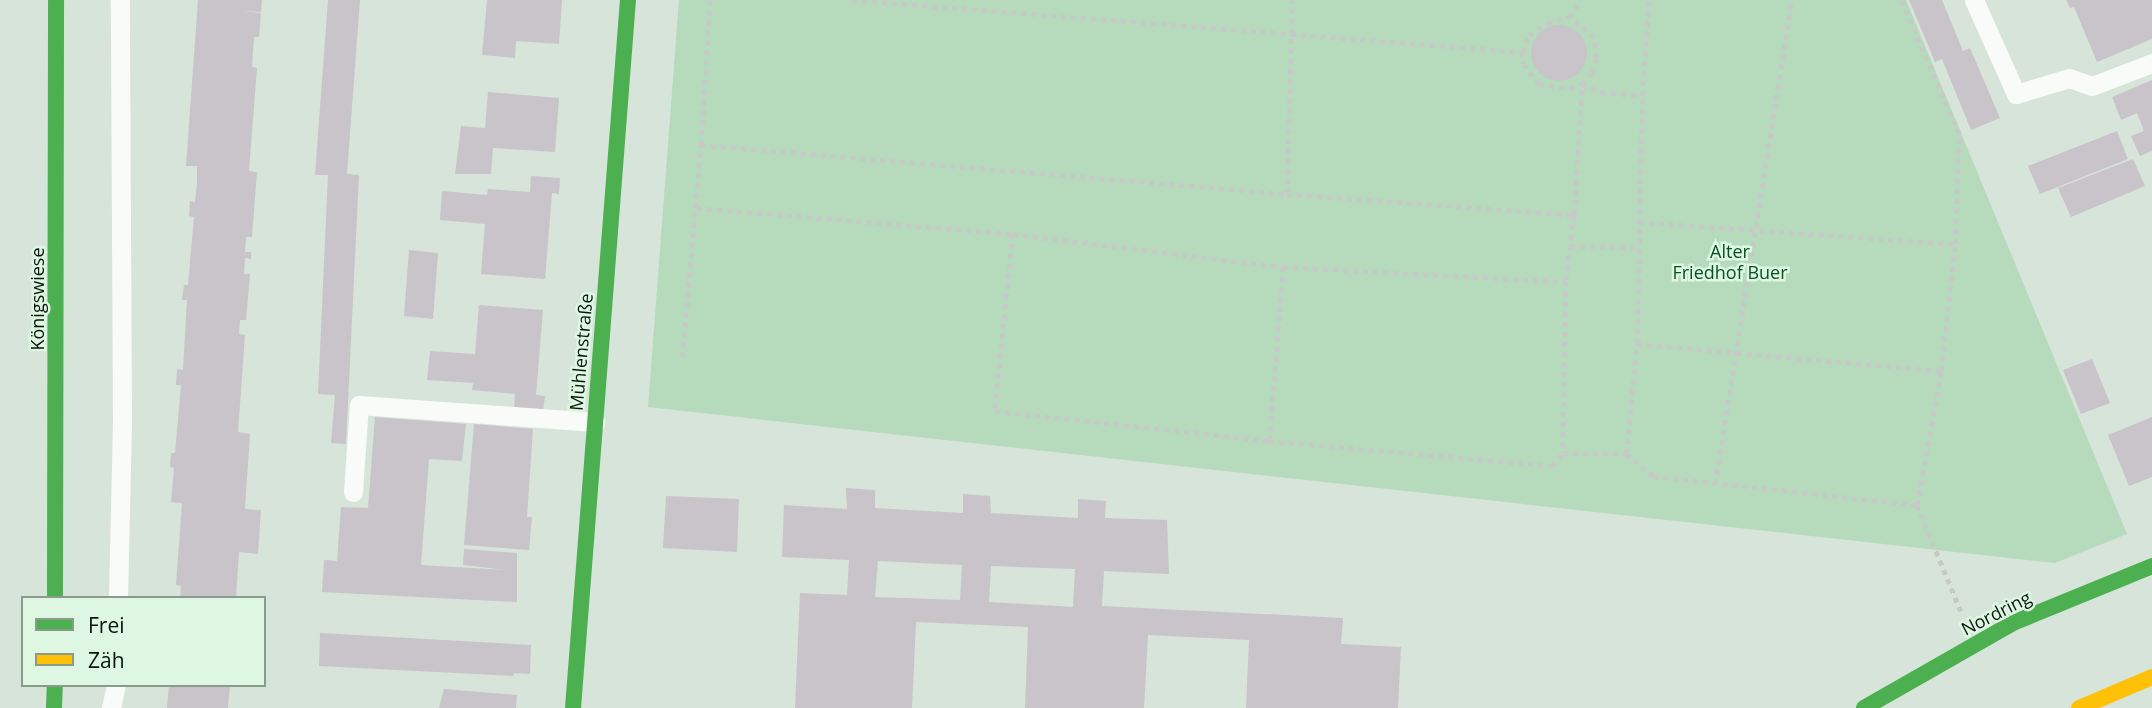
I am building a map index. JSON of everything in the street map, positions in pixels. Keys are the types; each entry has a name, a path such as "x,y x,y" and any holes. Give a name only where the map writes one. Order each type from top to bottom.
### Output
{"main road":[{"name":"Königswiese","path":"55,596 56,0"},
{"name":"Mühlenstraße","path":"573,708 628,0"},
{"name":"Nordring","path":"1864,708 2015,622 2152,566"},
{"path":"2078,708 2152,677"},
{"path":"54,708 55,687"}],"lane":[{"path":"118,596 122,420 120,0"},
{"path":"1974,0 2016,94 2069,78 2092,86 2152,63"},
{"path":"354,492 359,405 595,422"},
{"path":"111,708 116,687"}],"path":[{"path":"682,357 701,145 710,0"},
{"path":"852,0 1522,52"},
{"path":"1287,194 1292,0"},
{"path":"1569,17 1594,37 1596,58 1592,73 1582,84 1570,89 1539,84 1524,64 1522,52 1529,35 1546,23 1569,17 1581,0"},
{"path":"1626,454 1637,344 1642,96 1649,0"},
{"path":"1715,484 1792,0"},
{"path":"1900,0 1959,134 1955,243 1941,371 1917,505 1975,645"},
{"path":"1582,84 1601,92 1642,96"},
{"path":"1013,234 995,411 1269,441 1552,466 1563,453 1566,282 1574,215 1582,84"},
{"path":"701,145 1574,215"},
{"path":"696,208 1013,234 1283,267 1566,282"},
{"path":"1639,222 1955,243"},
{"path":"1570,246 1639,247"},
{"path":"1269,441 1283,267"},
{"path":"1637,344 1737,355 1941,371"},
{"path":"1563,453 1626,454 1653,476 1917,505"}],"green space":[{"name":"Alter Friedhof Buer","path":"679,0 1906,0 2127,534 2055,563 648,407"}],"building":[{"path":"198,0 262,0 261,12 241,11 261,13 259,37 254,37 252,67 257,68 249,171 257,172 252,237 246,237 245,252 251,252 251,259 245,258 244,274 250,274 246,320 240,320 239,334 245,335 238,432 250,434 245,509 261,510 258,554 239,552 236,596 180,596 181,586 176,585 182,503 171,502 174,468 170,467 171,453 175,453 181,385 176,385 177,369 183,370 187,300 182,300 184,285 188,285 194,217 189,216 190,201 195,202 197,184 197,166 186,166"},
{"path":"328,0 360,0 347,174 359,175 346,444 331,443 335,395 318,394 328,175 315,175"},
{"path":"487,0 562,0 559,44 516,41 515,58 482,55"},
{"path":"1909,0 1942,0 1963,51 1970,48 2000,118 1971,130 1942,59 1935,62"},
{"path":"2066,0 2152,0 2152,39 2097,62 2074,7 2070,8"},
{"path":"1559,25 1570,27 1579,33 1585,42 1585,64 1579,73 1570,79 1559,81 1548,79 1539,73 1533,64 1531,53 1533,42 1539,33 1548,27"},
{"path":"2152,80 2152,151 2140,156 2131,136 2144,131 2137,113 2121,120 2112,97"},
{"path":"488,92 559,98 555,152 493,148 491,174 455,174 461,126 485,128"},
{"path":"2117,131 2128,159 2040,194 2028,166"},
{"path":"2133,159 2145,186 2071,217 2058,188"},
{"path":"531,176 560,178 559,194 552,193 545,279 481,274 485,224 440,220 442,191 487,195 488,189 530,192"},
{"path":"409,250 438,253 433,319 404,316"},
{"path":"479,305 543,310 536,395 545,396 543,411 514,409 515,394 472,390 473,383 427,380 430,351 475,354"},
{"path":"2092,359 2110,403 2081,414 2063,370"},
{"path":"375,417 466,424 462,461 429,459 421,565 506,570 463,565 464,549 517,553 517,602 322,592 324,560 337,561 341,507 368,508"},
{"path":"2152,417 2152,477 2129,486 2108,435"},
{"path":"474,424 533,429 527,517 532,517 529,550 464,545"},
{"path":"846,488 875,490 875,508 963,513 963,494 990,496 991,513 1078,518 1078,499 1106,501 1105,518 1167,520 1169,574 1104,571 1102,606 1343,618 1341,644 1401,647 1398,708 1246,708 1249,640 1148,635 1144,708 1025,708 1028,627 916,622 912,708 795,708 800,593 847,595 849,560 782,557 784,505 847,509","holes":["878,561 962,565 960,600 875,597","991,566 1075,569 1073,607 989,602"]},
{"path":"666,496 739,499 737,552 663,548"},
{"path":"320,633 531,645 530,674 514,673 513,676 319,666"},
{"path":"169,687 230,687 228,708 167,708"},
{"path":"444,689 517,695 516,708 439,708"}],"traffic: fast":[{"path":"55,596 56,0"},
{"path":"573,708 628,0"},
{"path":"1864,708 2015,622 2152,566"},
{"path":"54,708 55,687"}],"traffic: slow":[{"path":"2079,708 2152,677"}]}
